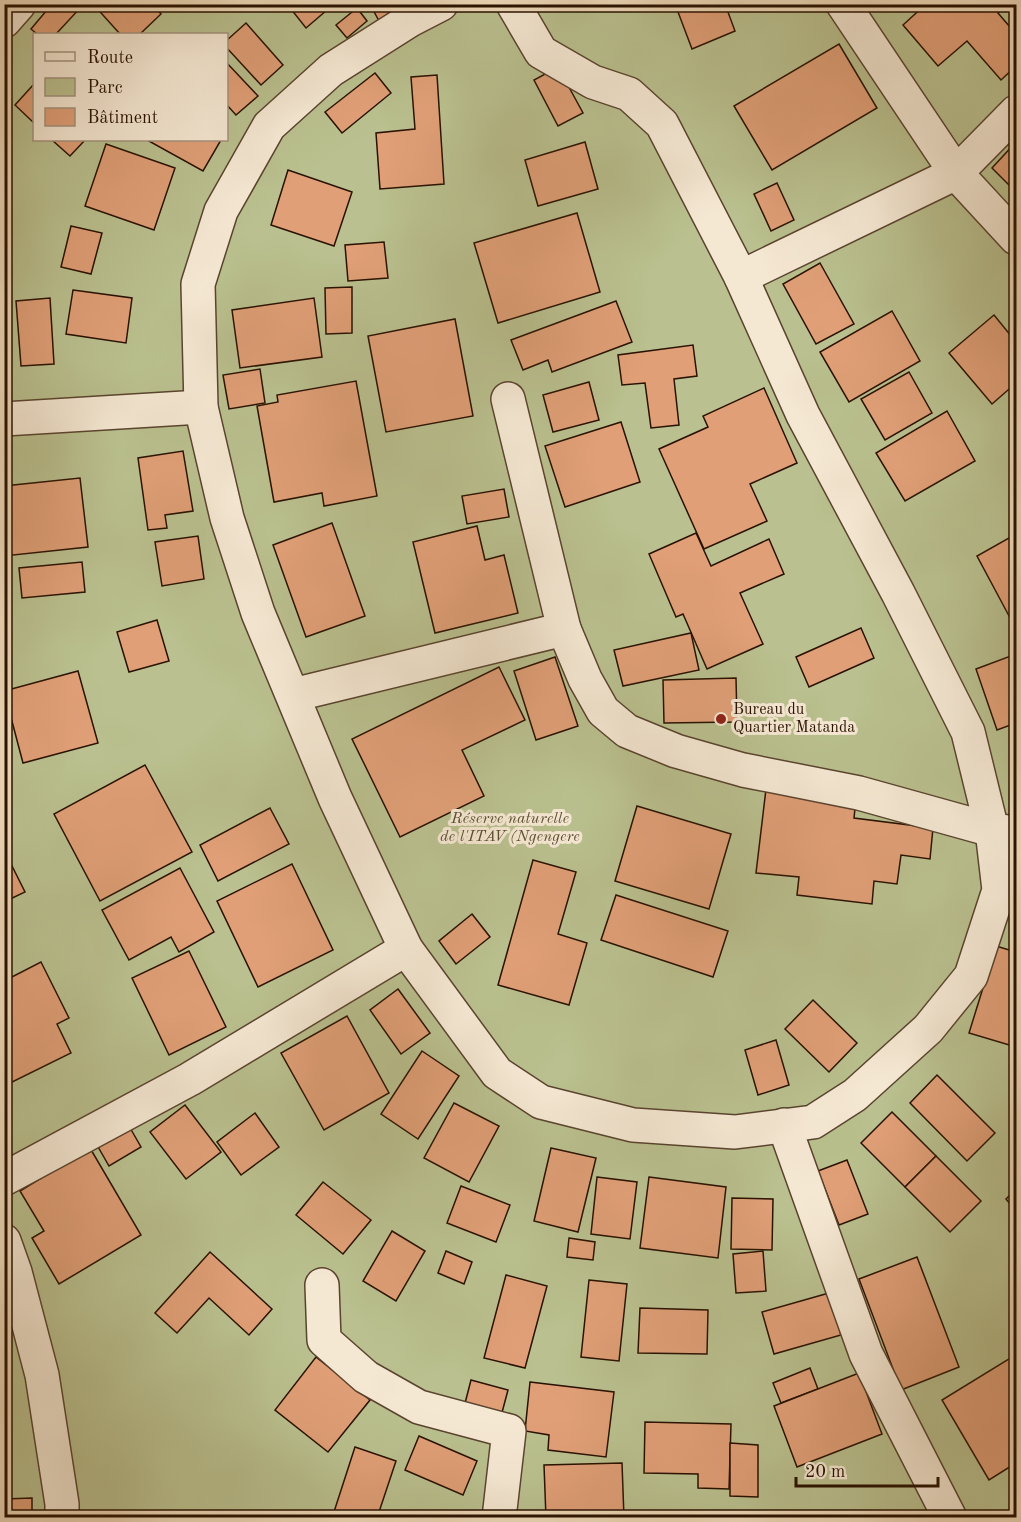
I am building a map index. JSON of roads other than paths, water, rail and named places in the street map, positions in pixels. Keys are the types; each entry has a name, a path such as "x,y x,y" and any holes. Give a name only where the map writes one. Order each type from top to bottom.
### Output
{"street":[{"path":"4,21 19,4"},
{"path":"441,4 410,20 331,70 270,126 222,211 198,284 201,407 227,518 258,613 335,798 406,949 497,1073 541,1102 633,1125 735,1132 813,1122 855,1095 928,1029 971,976 999,890 1004,831 968,732 898,592 803,415 741,277 662,124 629,94 593,82 541,52 513,4"},
{"path":"843,4 956,173 1017,238"},
{"path":"741,277 956,173 1017,112"},
{"path":"508,399 564,629 585,679 603,711 627,731 676,751 743,770 859,793 1004,831"},
{"path":"4,419 201,407"},
{"path":"293,695 564,629"},
{"path":"4,1179 190,1080 406,949"},
{"path":"784,1125 866,1354 950,1518"},
{"path":"4,1241 15,1272 42,1375 62,1504 62,1518"},
{"path":"322,1285 324,1340 366,1377 419,1407 509,1431 499,1518"}],"place":[{"name":"Bureau du Quartier Matanda","path":"721,719"}],"park label":[{"name":"Réserve naturelle de l'ITAV (Ngengere","path":"510,828"}]}
